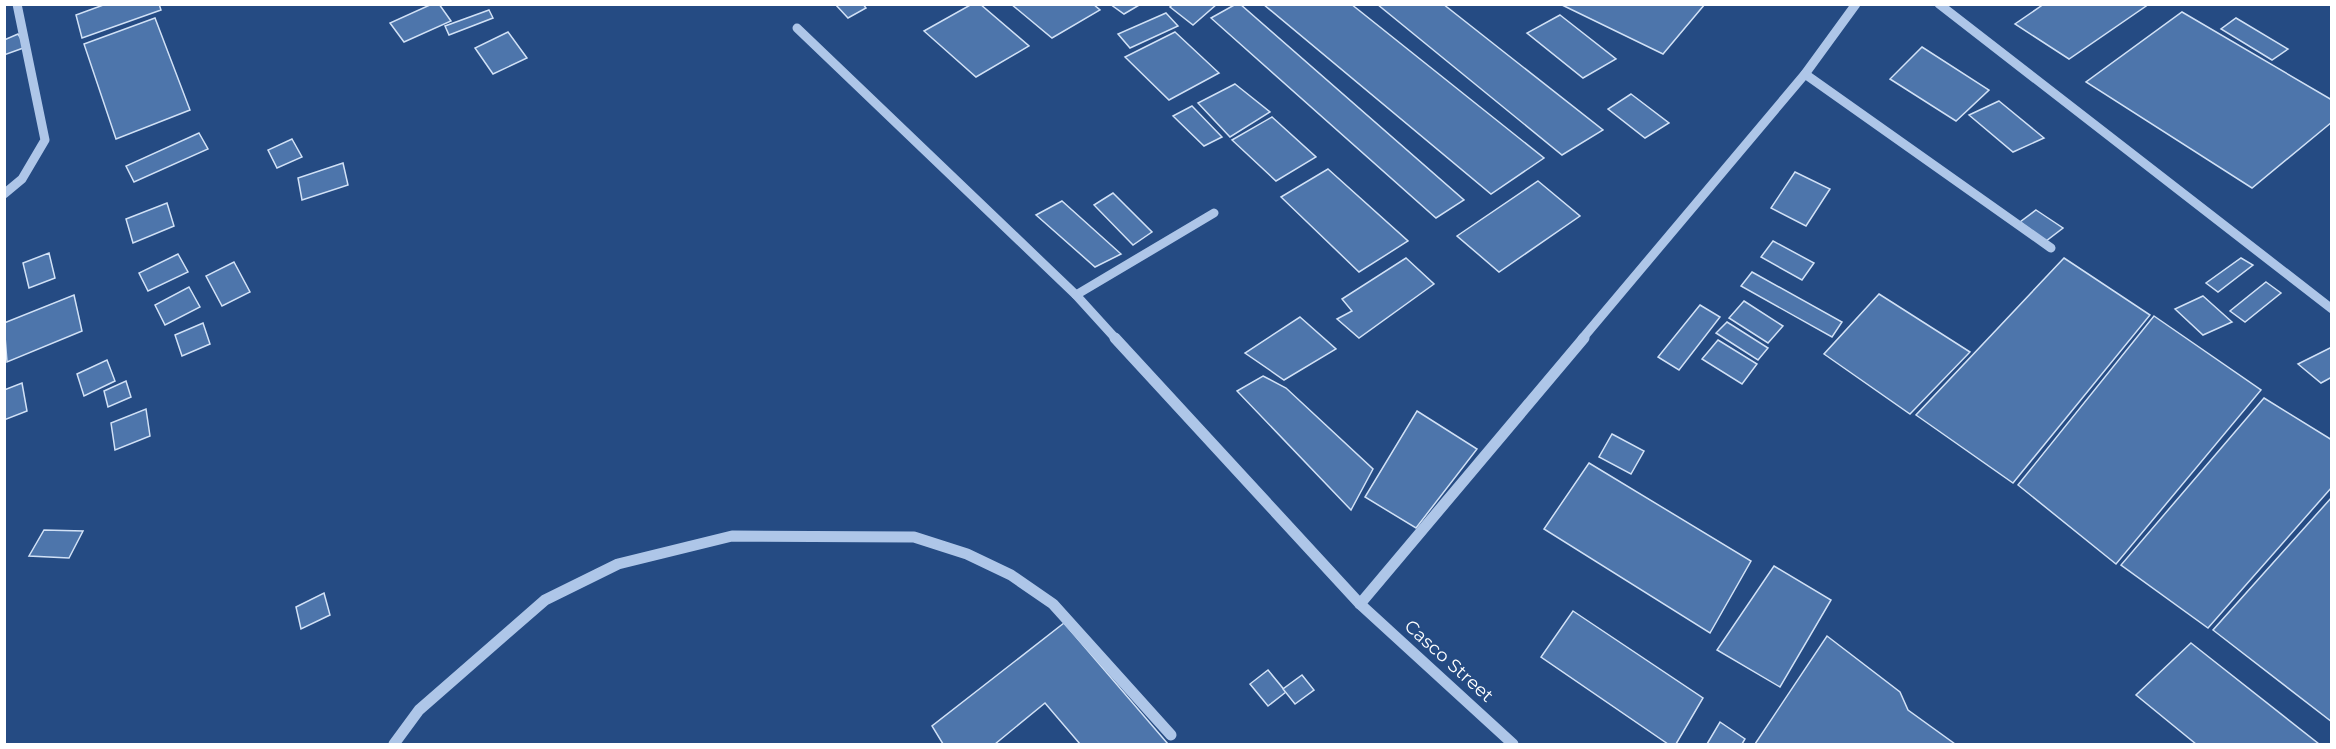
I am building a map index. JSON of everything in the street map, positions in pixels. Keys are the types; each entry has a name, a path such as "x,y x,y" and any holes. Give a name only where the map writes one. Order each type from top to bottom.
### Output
{"street":[{"path":"4,194 22,179 45,140 17,4"},
{"path":"1360,604 1805,74 1856,4"},
{"path":"1939,4 2331,309"},
{"name":"Casco Street","path":"797,28 1076,295 1360,604 1513,744"},
{"path":"1805,74 2051,248"},
{"path":"1076,295 1214,213"},
{"path":"394,744 419,710 545,600 618,564 732,536 914,537 967,554 1011,575 1053,604 1172,735"}],"building":[{"path":"106,4 159,4 161,10 82,38 76,15"},
{"path":"432,4 439,4 451,21 404,42 390,23"},
{"path":"835,4 863,4 866,8 848,18"},
{"path":"972,4 980,4 1029,46 976,77 924,31"},
{"path":"1011,4 1093,4 1100,10 1052,38"},
{"path":"1110,4 1141,4 1124,14"},
{"path":"1173,4 1217,4 1193,25 1170,7"},
{"path":"1240,4 1464,200 1436,218 1211,18"},
{"path":"1263,4 1351,4 1544,158 1491,194"},
{"path":"1377,4 1443,4 1603,130 1562,155"},
{"path":"1560,4 1705,4 1663,54"},
{"path":"2044,4 2149,4 2069,59 2015,24"},
{"path":"489,10 493,18 449,35 445,26"},
{"path":"2182,12 2332,100 2332,122 2252,188 2086,82"},
{"path":"1166,13 1178,26 1130,48 1118,34"},
{"path":"1560,15 1616,59 1583,78 1527,33"},
{"path":"155,18 190,110 116,139 84,44"},
{"path":"2236,18 2288,49 2272,60 2221,29"},
{"path":"508,32 527,58 493,74 475,48"},
{"path":"1175,32 1219,73 1169,100 1125,57"},
{"path":"18,34 26,47 4,55 4,40"},
{"path":"1922,47 1989,90 1956,121 1890,79"},
{"path":"1235,84 1270,112 1230,137 1198,103"},
{"path":"1631,94 1669,123 1645,138 1608,109"},
{"path":"1999,101 2044,138 2013,152 1969,115"},
{"path":"1192,106 1222,137 1204,146 1173,116"},
{"path":"1272,117 1316,157 1276,181 1232,140"},
{"path":"199,133 208,149 134,182 126,166"},
{"path":"292,139 302,157 277,168 268,150"},
{"path":"343,163 348,185 302,200 298,178"},
{"path":"1328,169 1408,241 1359,272 1281,197"},
{"path":"1795,172 1830,189 1806,226 1771,208"},
{"path":"1538,181 1580,216 1499,272 1457,236"},
{"path":"1113,193 1152,232 1133,245 1094,205"},
{"path":"1062,201 1121,254 1095,267 1036,215"},
{"path":"167,203 174,226 133,243 126,219"},
{"path":"2036,210 2063,228 2046,241 2020,222"},
{"path":"1773,241 1814,263 1802,280 1761,257"},
{"path":"49,253 55,278 29,288 23,263"},
{"path":"178,254 188,272 148,291 139,273"},
{"path":"1406,258 1434,284 1359,338 1337,319 1352,311 1342,299"},
{"path":"2064,258 2150,315 2013,483 1916,415"},
{"path":"2241,258 2253,265 2218,292 2206,283"},
{"path":"234,262 250,292 222,306 206,276"},
{"path":"1752,272 1842,322 1832,337 1741,286"},
{"path":"2266,282 2281,293 2245,322 2230,311"},
{"path":"189,287 200,307 165,325 155,305"},
{"path":"1879,294 1970,352 1910,414 1824,354"},
{"path":"74,295 82,331 7,362 4,323"},
{"path":"2203,296 2232,322 2203,335 2175,309"},
{"path":"1744,301 1783,326 1768,343 1729,318"},
{"path":"1700,305 1720,317 1679,370 1658,357"},
{"path":"2154,316 2261,390 2116,564 2018,485"},
{"path":"1300,317 1336,349 1284,380 1245,353"},
{"path":"1727,322 1768,348 1758,360 1716,333"},
{"path":"203,323 210,344 182,356 175,335"},
{"path":"1718,340 1757,364 1742,384 1702,359"},
{"path":"2332,347 2332,377 2321,383 2298,364"},
{"path":"107,360 115,381 84,396 77,374"},
{"path":"1263,376 1286,388 1373,469 1351,510 1237,391"},
{"path":"126,381 131,397 108,407 104,391"},
{"path":"22,383 27,411 4,420 4,390"},
{"path":"2264,398 2332,440 2332,487 2208,628 2121,565"},
{"path":"146,409 150,436 115,450 111,423"},
{"path":"1417,411 1477,449 1416,528 1365,497"},
{"path":"1612,434 1644,451 1631,474 1599,457"},
{"path":"1589,463 1751,561 1710,633 1544,529"},
{"path":"2332,497 2332,722 2213,630"},
{"path":"44,530 83,531 69,558 29,556"},
{"path":"1774,566 1831,600 1780,687 1717,650"},
{"path":"324,593 330,615 301,629 296,607"},
{"path":"1573,611 1703,698 1676,744 1668,744 1541,657"},
{"path":"1064,623 1168,744 1080,744 1045,703 995,744 943,744 932,726"},
{"path":"1827,636 1900,692 1908,710 1955,744 1755,744"},
{"path":"2191,643 2319,744 2196,744 2136,695"},
{"path":"1268,670 1286,692 1268,706 1250,684"},
{"path":"1302,675 1314,690 1295,704 1283,689"},
{"path":"1720,722 1745,739 1742,744 1707,744"}]}
